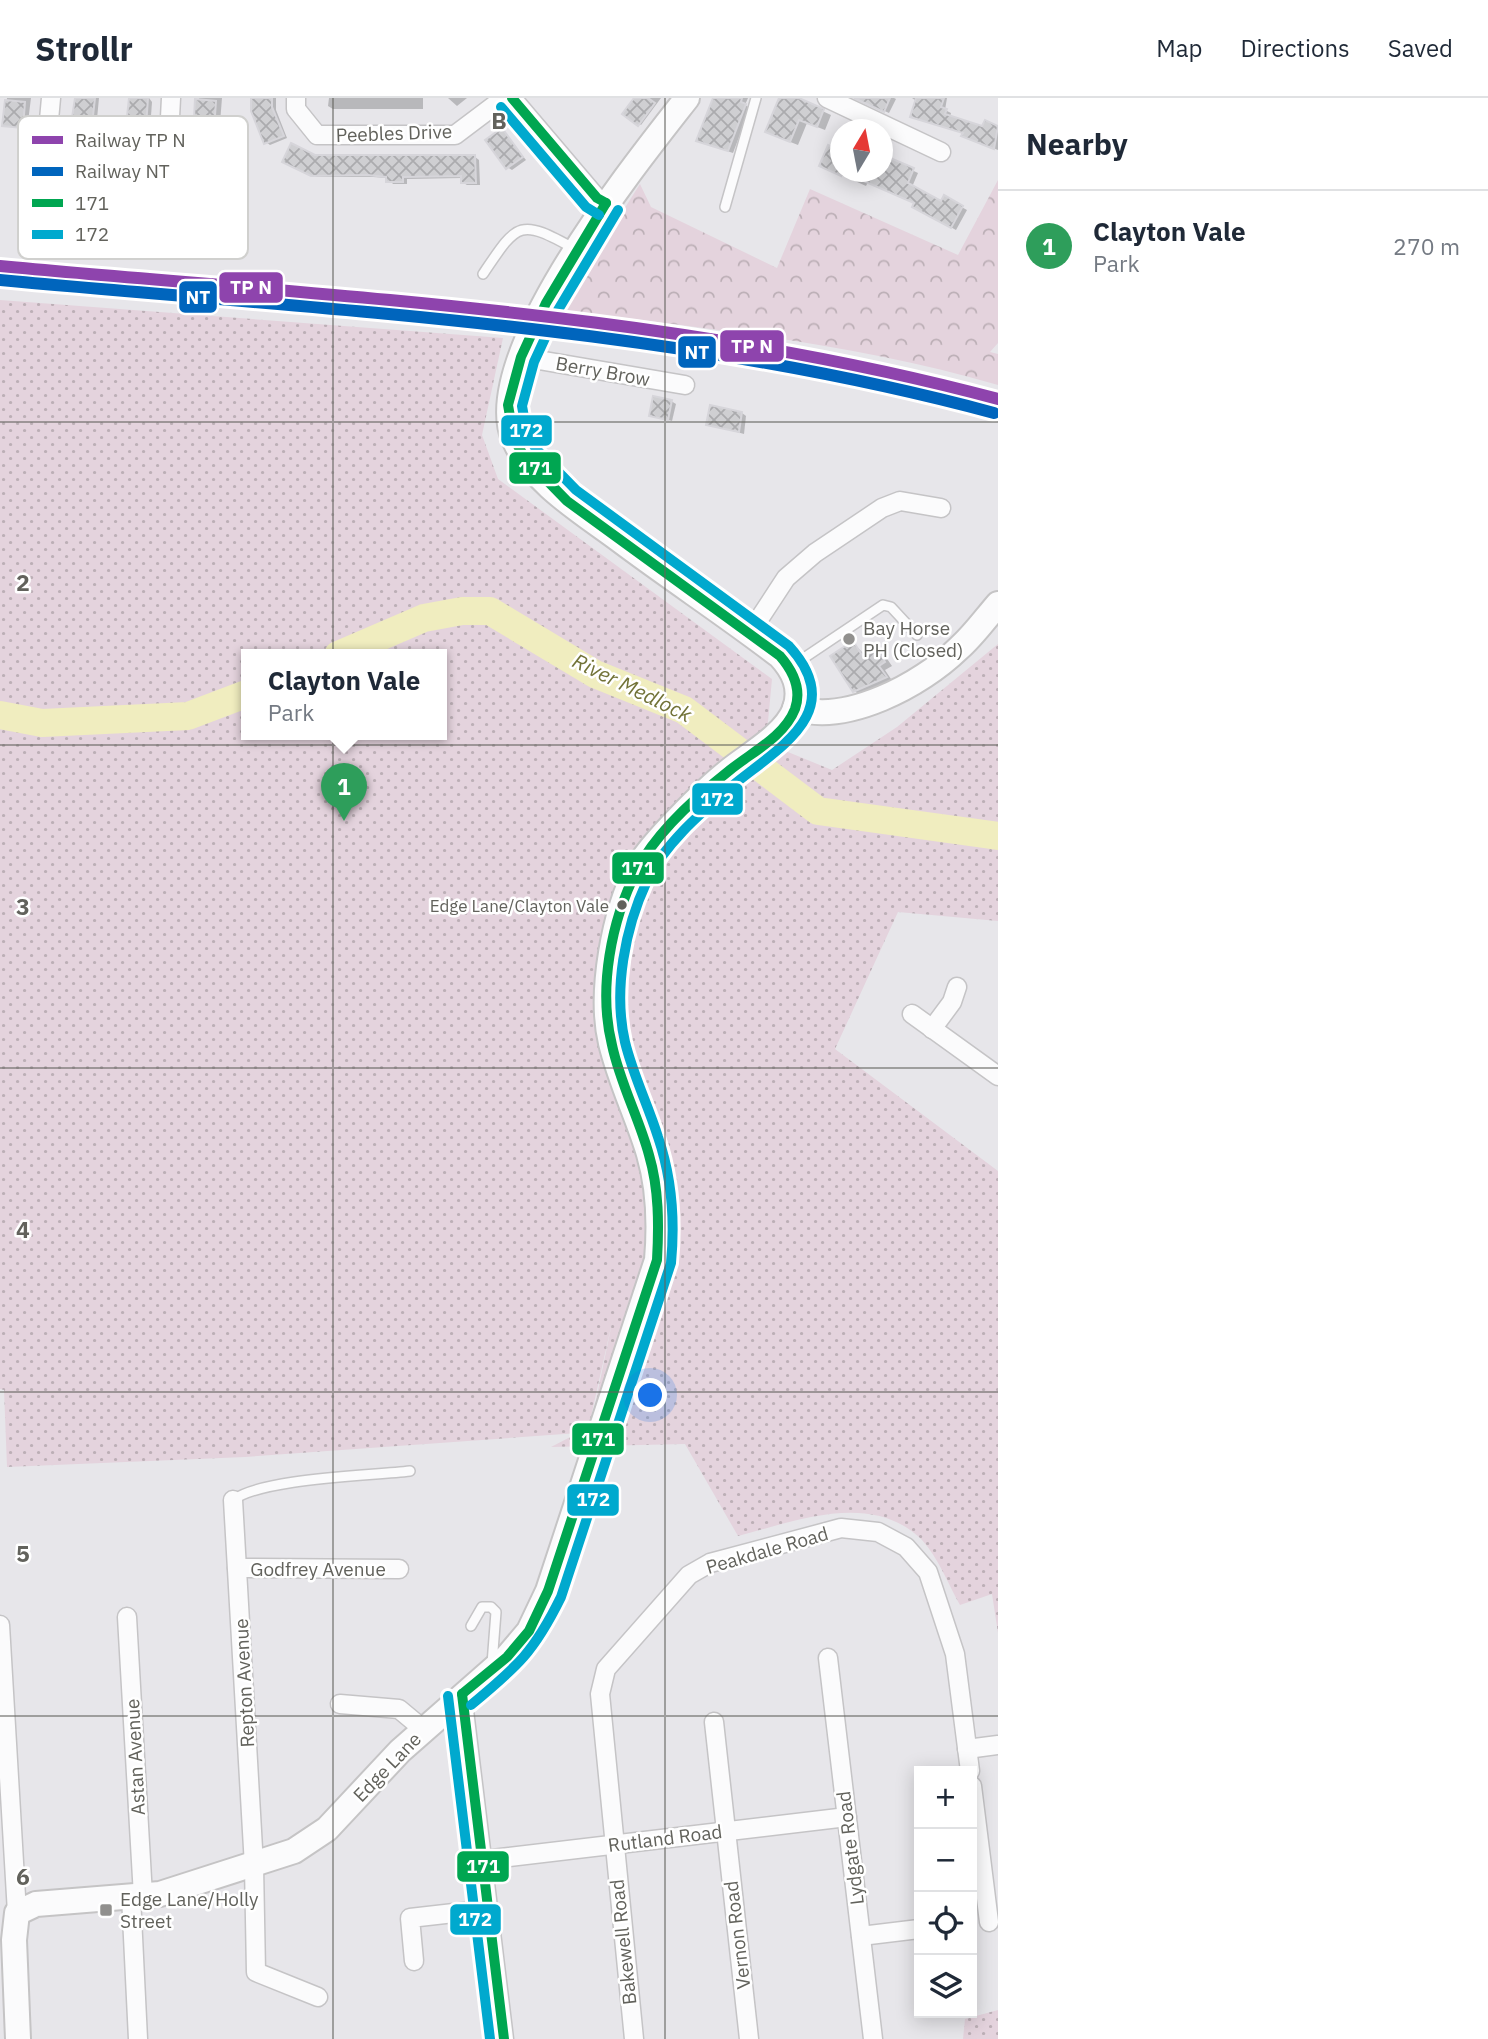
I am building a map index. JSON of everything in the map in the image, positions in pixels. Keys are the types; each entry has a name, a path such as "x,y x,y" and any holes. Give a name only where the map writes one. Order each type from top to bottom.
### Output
{"street":[{"path":"49,116 51,98"},
{"path":"170,116 171,98"},
{"name":"Peebles Drive","path":"296,98 296,109 317,135 456,135 504,98"},
{"path":"512,98 597,198 606,203"},
{"path":"687,98 606,203 546,303 521,357 509,405 512,432 525,458 567,501 750,633 790,667 797,683 795,708 821,714 872,704 933,669 958,649 998,604"},
{"path":"827,98 941,152"},
{"name":"Berry Brow","path":"521,357 685,385"},
{"path":"750,633 786,578 882,508 900,501 941,508"},
{"name":"Edge Lane","path":"17,1913 36,1904 160,1894 294,1851 327,1829 423,1729 492,1669 529,1631 548,1591 657,1260 657,1202 650,1156 610,1041 607,1005 615,931 638,866 695,801 766,743 795,708"},
{"path":"932,1029 952,1002 957,987"},
{"path":"912,1014 998,1076"},
{"name":"Repton Avenue","path":"233,1500 254,1866 256,1972 318,1997"},
{"name":"Peakdale Road","path":"613,1844 600,1693 606,1669 688,1574 710,1563 841,1528 878,1532 906,1547 928,1572 955,1654 969,1766"},
{"name":"Godfrey Avenue","path":"237,1568 400,1569"},
{"name":"Astan Avenue","path":"127,1617 137,1896 138,2039"},
{"path":"0,1625 17,1913 14,1940 18,2039"},
{"name":"Lydgate Road","path":"828,1658 873,2039"},
{"path":"462,1694 504,2039"},
{"path":"340,1704 399,1709 423,1729"},
{"name":"Vernon Road","path":"715,1722 749,2039"},
{"path":"967,1749 998,1745"},
{"name":"Rutland Road","path":"484,1860 847,1817"},
{"path":"976,1829 986,1922"},
{"name":"Bakewell Road","path":"613,1844 634,2039"},
{"path":"414,1961 411,1918 489,1909"},
{"path":"861,1936 914,1930"}],"lane":[{"path":"725,207 756,98"},
{"path":"483,274 508,237 518,230 538,229 577,250"},
{"path":"790,667 883,605 891,607 917,635"},
{"path":"233,1500 245,1492 258,1489 410,1471"},
{"path":"471,1626 482,1607 491,1607 496,1612 492,1669"}],"green space":[{"path":"998,180 998,343 990,352 998,354 998,385 836,348 560,310 640,184 651,207 777,268 810,189 958,255"},
{"path":"0,300 503,338 482,435 498,479 772,679 766,743 832,770 897,727 998,644 998,921 898,912 835,1049 998,1171 998,1633 992,1594 960,1605 938,1563 922,1540 902,1525 880,1516 857,1513 809,1517 738,1536 685,1444 551,1447 578,1433 245,1457 7,1467 4,1390 0,1389","holes":["613,1318 590,1429 588,1430"]},
{"path":"998,2010 998,2039 963,2039 965,2019 977,2018 977,2016"}],"building":[{"path":"75,98 95,98 93,116 72,116"},
{"path":"129,98 148,98 147,116 127,116"},
{"path":"251,98 272,98 272,107 284,136 264,144 251,111"},
{"path":"634,98 648,98 655,103 638,126 622,114"},
{"path":"713,98 742,98 741,102 746,104 728,151 696,141"},
{"path":"779,98 799,98 824,109 817,127 799,120 790,142 765,132"},
{"path":"854,98 890,98 884,112"},
{"path":"916,98 944,98 941,107 947,109 945,114 982,126 985,120 998,126 994,149 961,136 963,133 910,117"},
{"path":"195,99 216,101 215,116 194,116"},
{"path":"5,100 25,102 24,116 18,116 18,128 2,126"},
{"path":"502,128 523,157 506,169 485,140"},
{"path":"291,143 315,155 475,155 476,183 461,183 461,176 403,177 403,182 386,182 386,177 367,175 311,176 282,162"},
{"path":"828,145 830,146 830,171 819,166"},
{"path":"893,159 914,168 908,183 941,201 944,195 963,206 951,228 912,207 914,203 866,182 893,182"},
{"path":"653,396 672,400 668,420 649,416"},
{"path":"710,405 742,412 739,432 706,425"},
{"path":"853,641 862,655 876,646 885,662 879,666 887,677 853,692 830,656"}],"waterway":[{"name":"River Medlock","path":"352,649 424,618 462,611 490,611 595,674 684,710 818,811 998,836"},
{"name":"River Medlock","path":"0,715 42,723 188,716 241,696"}],"transit line":[{"name":"171","path":"512,98 597,198 606,203"},
{"name":"172","path":"501,107 586,207 599,215"},
{"name":"171","path":"462,1694 507,1657 529,1631 548,1591 657,1260 658,1207 655,1181 645,1141 615,1059 608,1023 607,978 620,911 637,870 666,829 704,791 775,736 790,719 797,702 795,681 780,656 567,501 525,458 514,439 508,405 521,357 546,303 606,203"},
{"name":"172","path":"471,1705 524,1657 542,1632 561,1597 671,1263 672,1215 663,1152 628,1054 620,1002 623,960 639,899 654,867 685,829 786,742 800,726 809,709 812,690 806,669 789,646 576,490 536,449 527,434 522,406 534,362 558,310 618,210"},
{"path":"0,266 376,299 627,327 752,346 875,370 998,399"},
{"name":"171","path":"462,1694 504,2039"},
{"name":"172","path":"448,1696 490,2039"}],"rail line":[{"name":"NT","path":"0,280 375,313 625,341 749,360 872,384 994,413"}],"place":[{"name":"Bay Horse PH (Closed)","path":"849,639"},
{"name":"Clayton Vale","path":"344,821"},
{"name":"Edge Lane/Clayton Vale","path":"622,905"},
{"name":"Edge Lane/Holly Street","path":"106,1910"}]}
